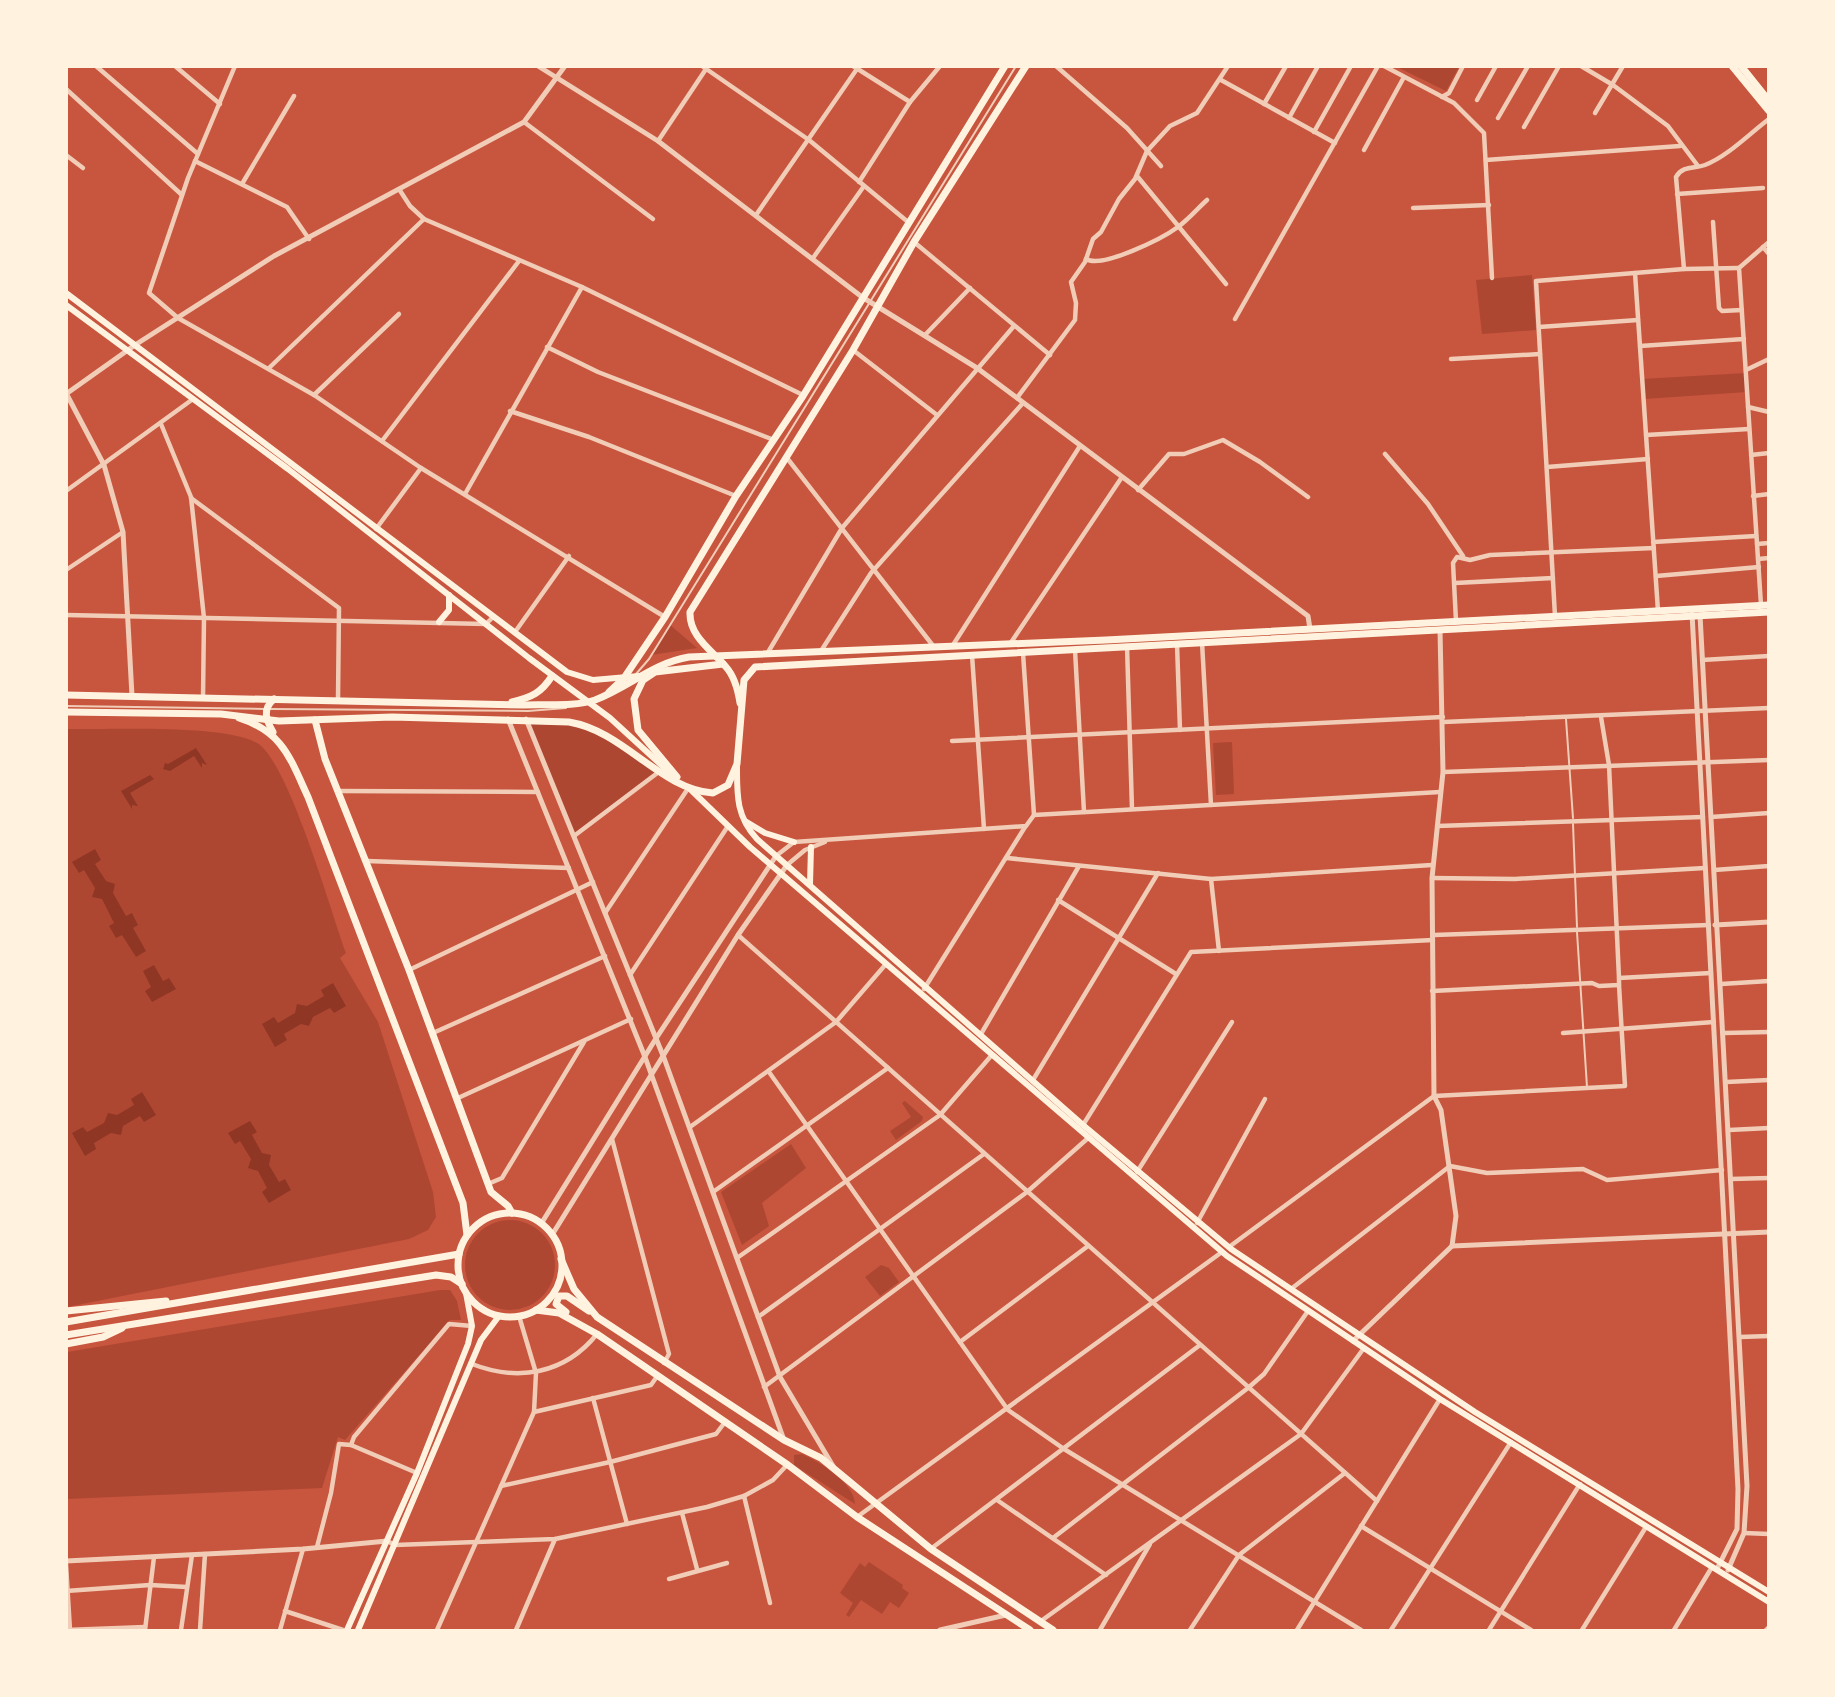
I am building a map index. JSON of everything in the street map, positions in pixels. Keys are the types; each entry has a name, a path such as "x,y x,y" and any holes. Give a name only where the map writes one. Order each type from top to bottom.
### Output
{"main road":[{"path":"609,692 624,678 665,617 736,496 775,441 1005,66"},
{"path":"741,708 736,684 695,631 690,612 853,350 914,242 1026,66"},
{"path":"1732,66 1769,111"},
{"path":"1741,66 1769,101"},
{"path":"66,293 567,672 593,680 639,676"},
{"path":"66,304 610,718 728,826 990,1056 1087,1139 1225,1250 1308,1311 1723,1561 1769,1592"},
{"path":"439,622 449,610 449,595"},
{"path":"1765,605 1440,630 766,665 755,667 744,680 737,764 741,817 757,839 1225,1250 1291,1289 1356,1338 1364,1348 1440,1399 1769,1602"},
{"path":"687,786 638,730 634,699 643,680 655,672 677,664 716,656 1658,611 1769,612"},
{"path":"66,695 569,703 586,701 609,692 657,665 723,664"},
{"path":"501,704 533,697 543,690 552,676"},
{"path":"266,714 274,699"},
{"path":"66,712 266,714 315,720 526,719 569,722 587,725 615,738 661,770 701,792 721,790 728,785 737,764"},
{"path":"225,714 255,723 275,736"},
{"path":"266,714 275,736 294,767 335,865 463,1203 467,1235"},
{"path":"315,720 320,744 458,1098 491,1192 508,1206 512,1213"},
{"path":"741,817 765,833 794,842"},
{"path":"810,885 811,848"},
{"path":"345,1630 417,1473 468,1344 472,1326 462,1284 459,1254 467,1235 487,1218 512,1213 541,1224 552,1235 568,1280 591,1312"},
{"path":"66,1322 459,1254"},
{"path":"466,1293 481,1308 499,1316 519,1316 536,1310 556,1288 561,1259"},
{"path":"66,1335 436,1275 452,1278 462,1284"},
{"path":"1030,1630 1018,1627 1006,1615 857,1517 659,1374 571,1318 556,1304 558,1296 567,1296 664,1363 784,1440 808,1450 834,1468 931,1549 1053,1630"},
{"path":"66,1311 202,1298"},
{"path":"536,1310 571,1318"},
{"path":"358,1630 481,1340 499,1316"},
{"path":"66,1344 103,1337 132,1324"}],"street":[{"path":"96,66 198,154"},
{"path":"175,66 220,104"},
{"path":"235,66 182,195 149,293 178,318 314,395 422,468 665,617"},
{"path":"538,66 658,141 862,297 977,368 1308,616 1310,629"},
{"path":"132,696 123,532 104,465 67,394 127,350 274,256 524,122 559,78 565,66"},
{"path":"814,258 910,102 940,66"},
{"path":"1056,66 1090,94 1161,166"},
{"path":"1017,398 1075,320 1071,282 1086,259 1093,239 1101,232 1136,176 1147,151 1170,126 1197,113 1228,66"},
{"path":"1264,104 1286,66"},
{"path":"1289,118 1318,66"},
{"path":"1314,132 1352,66"},
{"path":"1235,319 1378,66"},
{"path":"1384,66 1454,103 1484,133 1492,278"},
{"path":"1442,97 1449,93 1464,66"},
{"path":"1477,100 1496,66"},
{"path":"1498,118 1528,66"},
{"path":"1524,127 1559,66"},
{"path":"1581,66 1614,85 1668,127 1698,166"},
{"path":"1595,113 1623,66"},
{"path":"658,141 705,67 809,141 908,222"},
{"path":"756,215 809,141 856,67 910,102"},
{"path":"1364,150 1404,77"},
{"path":"1221,80 1335,144"},
{"path":"66,89 182,195"},
{"path":"242,184 294,96"},
{"path":"1684,269 1676,177 1679,172 1717,158 1769,119"},
{"path":"524,122 653,219"},
{"path":"1486,160 1680,146"},
{"path":"66,155 82,168"},
{"path":"195,161 287,207 309,239"},
{"path":"1136,176 1178,227 1185,231 1226,284"},
{"path":"1678,194 1763,188"},
{"path":"399,189 410,206 425,219 582,287 803,396"},
{"path":"1086,259 1096,262 1110,259 1146,245 1178,227 1207,200"},
{"path":"1413,208 1489,205"},
{"path":"269,368 425,219"},
{"path":"1713,222 1720,310 1742,310"},
{"path":"914,242 1050,355"},
{"path":"1556,617 1536,281 1684,269 1739,268 1769,242"},
{"path":"1763,247 1769,254"},
{"path":"382,441 520,260"},
{"path":"1739,268 1756,536 1765,605"},
{"path":"1635,273 1658,611"},
{"path":"465,494 582,287"},
{"path":"925,335 970,288"},
{"path":"314,395 399,314"},
{"path":"1539,327 1638,320"},
{"path":"765,655 842,528 1014,326"},
{"path":"1640,346 1744,339"},
{"path":"547,347 598,372 775,441"},
{"path":"853,350 937,415"},
{"path":"1451,359 1540,354"},
{"path":"1746,370 1769,359"},
{"path":"66,491 194,399"},
{"path":"820,652 873,570 1023,403"},
{"path":"1748,407 1769,412"},
{"path":"510,411 589,437 736,496"},
{"path":"161,424 191,498 204,618 203,698"},
{"path":"1646,435 1749,429"},
{"path":"1138,490 1168,454 1184,454 1223,440 1260,462 1308,497"},
{"path":"953,646 1080,446"},
{"path":"1385,453 1428,504 1464,557 1470,560 1490,555 1552,554 1756,536"},
{"path":"1751,455 1769,453"},
{"path":"786,457 934,647"},
{"path":"1547,467 1648,459"},
{"path":"376,529 422,468"},
{"path":"1010,644 1122,478"},
{"path":"1753,496 1769,494"},
{"path":"191,498 339,608 338,699"},
{"path":"66,570 123,532"},
{"path":"1757,544 1769,543"},
{"path":"515,632 569,556"},
{"path":"1456,621 1454,559 1464,557"},
{"path":"1758,559 1769,558"},
{"path":"1656,576 1759,567"},
{"path":"1455,583 1553,578"},
{"path":"1696,612 1709,763 1747,1486 1744,1534 1726,1575"},
{"path":"1674,1630 1714,1568 1723,1561 1737,1529 1738,1505 1723,1170 1699,763 1696,612"},
{"path":"66,615 486,624 493,616"},
{"path":"1356,1338 1452,1246 1456,1216 1441,1110 1434,1096 1431,991 1434,938 1432,865 1443,772 1440,630"},
{"path":"1202,642 1211,805"},
{"path":"1177,643 1180,730"},
{"path":"1127,646 1132,809"},
{"path":"1075,649 1084,812"},
{"path":"921,994 1034,815 1023,653"},
{"path":"972,655 984,829"},
{"path":"1702,660 1769,656"},
{"path":"953,741 1443,720 1601,717 1769,708"},
{"path":"857,1517 1008,1410 1434,1096 1625,1086 1609,765 1601,717"},
{"path":"508,719 631,1019 784,1440"},
{"path":"526,719 664,1058 780,1377 834,1468"},
{"path":"1443,772 1769,760"},
{"path":"574,836 661,770"},
{"path":"605,913 687,786"},
{"path":"338,791 538,792"},
{"path":"1034,815 1440,792"},
{"path":"1711,817 1769,813"},
{"path":"1436,826 1703,817"},
{"path":"630,975 728,826"},
{"path":"541,1224 655,1040 776,856 794,842 1026,826"},
{"path":"552,1235 780,872 811,848 830,840"},
{"path":"1007,858 1211,879 1432,865"},
{"path":"367,860 569,868"},
{"path":"981,1034 1079,866"},
{"path":"1714,870 1769,866"},
{"path":"1432,878 1497,880 1705,868"},
{"path":"1033,1080 1158,873"},
{"path":"1211,879 1219,951"},
{"path":"409,970 593,882"},
{"path":"1058,900 1177,974"},
{"path":"1083,1125 1191,952 1769,922"},
{"path":"738,935 1377,1501"},
{"path":"433,1033 605,956"},
{"path":"690,1127 836,1023 886,963"},
{"path":"1619,978 1712,973"},
{"path":"1721,984 1769,981"},
{"path":"1431,991 1580,984 1619,985"},
{"path":"458,1098 631,1019"},
{"path":"1137,1172 1232,1022"},
{"path":"1563,1033 1714,1022"},
{"path":"1724,1033 1769,1032"},
{"path":"488,1184 502,1178 585,1041"},
{"path":"737,1258 940,1115 990,1056"},
{"path":"713,1192 888,1068"},
{"path":"769,1072 1008,1410 1064,1449 1239,1555 1313,1604 1361,1630"},
{"path":"1726,1082 1769,1080"},
{"path":"1197,1223 1265,1099"},
{"path":"1729,1130 1769,1128"},
{"path":"612,1138 669,1354 664,1363"},
{"path":"764,1387 1027,1192 1087,1139"},
{"path":"758,1317 984,1154"},
{"path":"1291,1289 1450,1166 1487,1173 1583,1169 1607,1180 1723,1170"},
{"path":"1731,1179 1769,1178"},
{"path":"1452,1246 1769,1233"},
{"path":"960,1342 1088,1246"},
{"path":"1053,1538 1264,1374 1308,1311"},
{"path":"437,1630 534,1412 536,1373 519,1316"},
{"path":"351,1445 354,1437 449,1324 472,1326"},
{"path":"472,1364 502,1374 536,1373 576,1355 597,1334"},
{"path":"1740,1337 1769,1336"},
{"path":"931,1549 1200,1345"},
{"path":"1040,1622 1301,1434 1364,1348"},
{"path":"534,1412 651,1385 659,1374"},
{"path":"593,1398 626,1524"},
{"path":"1297,1630 1440,1399"},
{"path":"500,1486 610,1462 716,1434 725,1422"},
{"path":"1391,1630 1511,1442"},
{"path":"317,1548 331,1493 339,1444 351,1445 417,1473"},
{"path":"154,1557 145,1629 69,1630 66,1562 205,1554 303,1549 387,1541 395,1545 555,1539 682,1513 744,1496 773,1480 788,1465"},
{"path":"1190,1630 1239,1555 1345,1474"},
{"path":"1489,1630 1580,1484"},
{"path":"744,1496 770,1603"},
{"path":"997,1500 1106,1575"},
{"path":"682,1513 697,1570"},
{"path":"1361,1526 1531,1630"},
{"path":"1582,1630 1646,1526"},
{"path":"1744,1534 1769,1534"},
{"path":"516,1630 555,1539"},
{"path":"1100,1630 1152,1541"},
{"path":"280,1630 303,1549"},
{"path":"200,1630 205,1554"},
{"path":"181,1630 192,1555"},
{"path":"669,1579 727,1563"},
{"path":"67,1591 150,1585 187,1587"},
{"path":"285,1611 345,1630"},
{"path":"943,1630 1006,1615"}],"lane":[{"path":"66,706 546,710 592,702 634,676 649,659 1016,66"},
{"path":"1566,718 1587,1089"}],"shaded area":[{"path":"1397,67 1459,67 1446,91"},
{"path":"1532,275 1536,330 1482,334 1476,280"},
{"path":"1746,373 1747,392 1644,399 1642,379"},
{"path":"669,624 697,648 651,655"},
{"path":"526,719 587,725 661,770 575,834"},
{"path":"67,729 166,729 219,733 257,743 269,755 295,807 320,874 346,953 340,958 378,1022 433,1192 436,1217 428,1230 409,1239 67,1307"},
{"path":"1232,742 1234,794 1216,795 1213,743"},
{"path":"196,748 207,765 202,763 202,768 194,756 170,771 163,769 165,763 168,764"},
{"path":"150,775 154,779 130,793 138,806 132,805 132,809 121,791"},
{"path":"95,849 101,860 95,864 106,881 115,884 113,893 126,916 132,913 138,925 133,928 146,951 136,957 122,935 116,938 109,926 114,923 102,899 92,897 95,888 84,870 79,873 72,862"},
{"path":"154,965 163,981 169,978 176,989 152,1002 145,991 151,987 143,971"},
{"path":"333,983 346,1006 334,1013 330,1008 313,1017 309,1026 301,1024 284,1034 287,1040 275,1047 262,1024 274,1017 278,1023 295,1013 297,1004 307,1006 324,996 321,990"},
{"path":"142,1092 156,1115 144,1122 140,1116 123,1126 121,1135 111,1133 94,1143 96,1149 85,1156 72,1133 83,1127 87,1132 104,1123 108,1113 117,1115 134,1105 131,1099"},
{"path":"905,1101 923,1117 922,1121 896,1140 890,1131 911,1117 902,1103"},
{"path":"250,1121 257,1132 252,1135 262,1153 271,1155 269,1165 279,1182 285,1179 291,1190 269,1203 262,1192 267,1188 258,1171 248,1168 251,1159 240,1141 235,1144 228,1133"},
{"path":"791,1144 806,1168 762,1203 769,1226 742,1245 721,1192"},
{"path":"510,1220 527,1223 542,1233 552,1248 555,1265 552,1282 542,1297 527,1307 510,1310 493,1307 478,1297 468,1282 465,1265 468,1248 478,1233 493,1223"},
{"path":"881,1265 889,1268 899,1282 880,1296 865,1277"},
{"path":"450,1290 457,1301 461,1320 450,1320 345,1440 338,1437 322,1488 67,1499 67,1352"},
{"path":"802,1454 818,1462 843,1481 855,1504 794,1465 794,1455"},
{"path":"869,1562 903,1585 902,1588 909,1593 899,1608 890,1602 882,1614 861,1600 849,1617 846,1615 853,1603 840,1593 860,1563 865,1567"}]}
